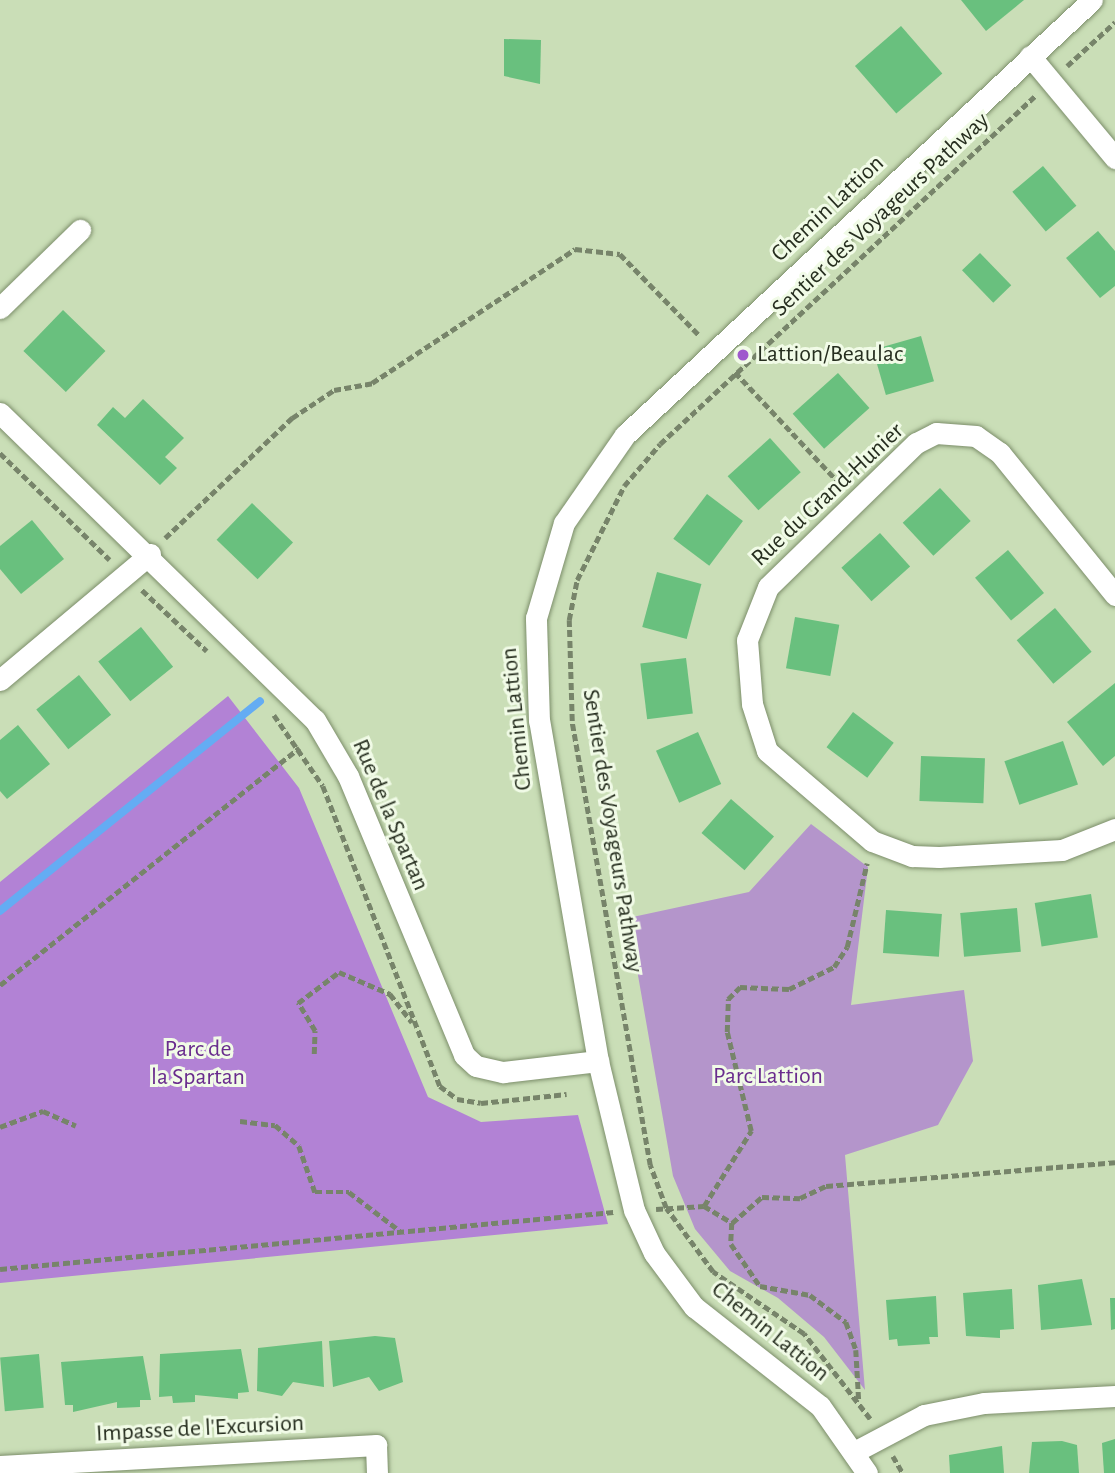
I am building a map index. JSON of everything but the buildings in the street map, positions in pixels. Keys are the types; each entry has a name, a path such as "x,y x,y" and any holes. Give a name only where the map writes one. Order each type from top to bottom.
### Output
{"street":[{"name":"Chemin Lattion","path":"867,1473 856,1451 820,1406 694,1307 654,1253 634,1210 598,1061 539,721 536,618 556,544 582,491 625,435 1092,0"},
{"path":"1030,56 1115,158"},
{"path":"0,308 80,230"},
{"name":"Rue de la Spartan","path":"0,413 289,689 330,741 464,1055 476,1066 503,1072 598,1061"},
{"name":"Rue du Grand-Hunier","path":"1115,595 1018,473 976,436 944,432 916,443 768,587 755,608 747,667 767,751 872,841 912,856 939,857 1062,850 1115,829"},
{"path":"0,680 129,578 150,554"},
{"path":"856,1451 881,1435 924,1415 984,1403 1115,1396"},
{"name":"Impasse de l'Excursion","path":"0,1466 376,1445 377,1473"}],"path":[{"name":"Sentier des Voyageurs Pathway","path":"903,1473 859,1403 804,1334 713,1272 666,1208 650,1165 572,721 569,620 577,580 624,486 736,373 1115,22"},
{"path":"150,554 292,418 334,390 372,383 575,249 620,254 856,501"},
{"path":"0,453 213,656"},
{"path":"266,707 299,747 323,786 440,1086 457,1099 481,1103 567,1094"},
{"path":"0,985 299,747"},
{"path":"704,1206 751,1131 727,1032 728,999 740,986 789,989 834,967 847,947 872,841"},
{"path":"314,1054 315,1031 298,1003 339,972 390,993 414,1024"},
{"path":"0,1127 43,1111 76,1126"},
{"path":"240,1121 275,1125 299,1146 315,1192 349,1192 400,1231"},
{"path":"859,1403 856,1350 846,1322 810,1295 760,1286 732,1244 732,1223 762,1197 800,1198 826,1186 1115,1162"},
{"path":"0,1269 634,1210 704,1206 732,1223"}],"green space":[{"name":"Parc de la Spartan","path":"228,696 299,788 428,1097 481,1122 578,1115 608,1224 0,1283 0,882"},
{"name":"Parc Lattion","path":"811,824 868,867 851,1005 964,990 973,1061 938,1125 845,1155 865,1390 824,1337 778,1298 730,1271 695,1229 673,1176 628,918 749,892"}],"waterway":[{"path":"0,911 260,701"}],"place":[{"name":"Lattion/Beaulac","path":"743,355"}]}
